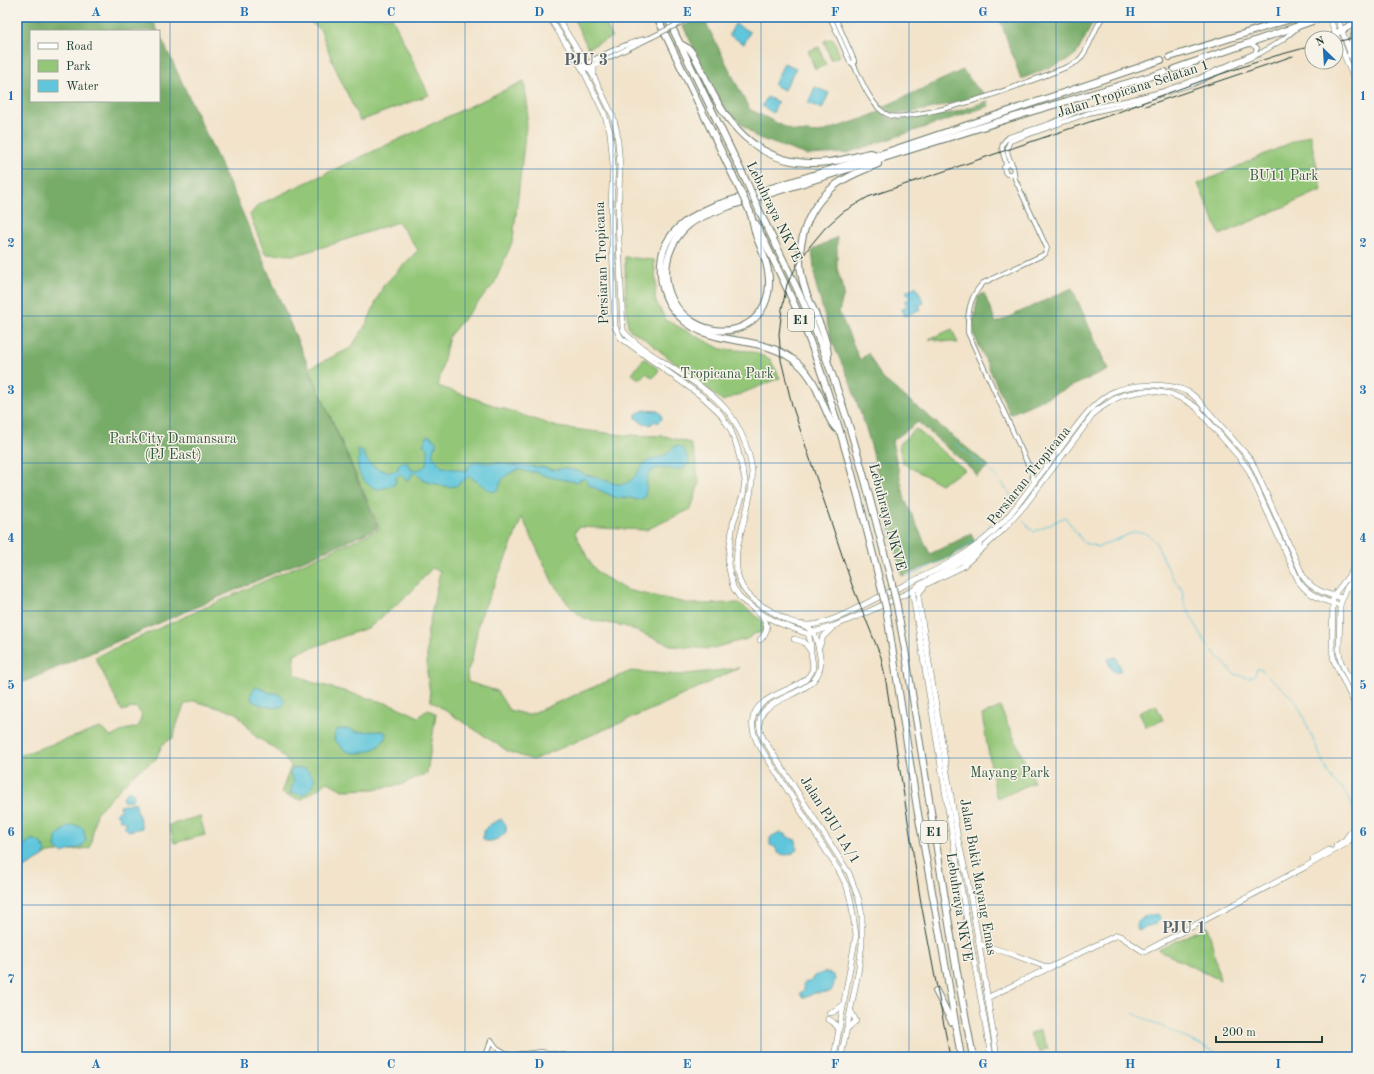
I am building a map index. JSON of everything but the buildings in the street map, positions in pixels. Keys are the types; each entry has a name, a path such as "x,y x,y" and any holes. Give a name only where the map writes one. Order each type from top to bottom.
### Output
{"highway":[{"name":"Lebuhraya NKVE","path":"657,17 806,331 840,432 862,509 886,608 917,808 961,1057"},
{"name":"Lebuhraya NKVE","path":"667,17 806,309 827,362 860,462 897,606 955,961 973,1057"},
{"path":"1170,57 1297,17"},
{"path":"1174,69 1324,17"},
{"path":"1337,30 1357,22"},
{"path":"1350,55 1352,40 1357,30"},
{"path":"679,43 690,50 719,106 727,118 742,135 762,149 784,159 806,163 833,162 870,153 881,156"},
{"path":"750,212 769,276 768,295 765,305 754,319 739,328 725,330 706,328 693,322 681,310 668,287 666,273 667,259 672,245 682,232 696,220 729,206 881,156 1161,60"},
{"path":"840,432 833,426 810,376 792,358 770,348 711,336 695,329 682,319 671,306 664,290 661,276 662,254 666,243 683,222 702,211 727,202 1165,72"},
{"path":"827,362 826,345 802,276 800,254 804,230 814,208 825,195 852,175 878,164 881,156"},
{"path":"936,991 957,1032"}],"main road":[{"name":"Persiaran Tropicana","path":"549,17 582,68 604,113 610,132 613,164 612,190 615,327 621,338 709,403 719,412 730,428 737,447 745,480 743,495 734,523 728,564 733,587 742,599 762,614 781,624 811,633 834,626 905,595 962,567 1003,530 1025,505 1096,411 1123,395 1144,391 1176,396 1196,407 1248,469 1299,582 1305,590 1311,594 1340,605"},
{"name":"Persiaran Tropicana","path":"557,17 594,77 613,116 617,132 620,165 618,219 624,330 641,346 709,393 724,407 737,425 746,445 752,465 750,496 736,559 739,583 748,595 761,606 796,624 811,624 830,619 938,570 964,555 990,536 1008,516 1085,415 1096,403 1121,389 1144,385 1165,386 1189,392 1203,405 1251,460 1304,578 1309,585 1318,591 1342,598"},
{"path":"1329,17 1337,30"},
{"path":"1337,17 1337,30"},
{"path":"1344,43 1357,72"},
{"path":"1344,50 1357,87"},
{"path":"594,77 594,67 599,62"},
{"path":"612,190 619,191"},
{"path":"1176,396 1178,394 1177,389"},
{"path":"1185,400 1185,394 1189,392"},
{"path":"914,590 923,582 966,559 990,536"},
{"path":"1357,565 1334,596 1332,603 1332,650 1334,662 1357,709"},
{"path":"1357,575 1347,588 1340,605 1339,651 1341,662 1357,697"},
{"name":"Jalan Bukit Mayang Emas","path":"926,585 919,593 919,602 960,845 967,878 995,1056"},
{"name":"Jalan Bukit Mayang Emas","path":"914,590 913,600 991,1057"},
{"path":"905,595 911,597 913,600"},
{"path":"760,640 766,635 767,631 767,625 762,614"},
{"path":"796,624 809,628 811,633 830,619"},
{"path":"818,648 823,637 834,626"},
{"name":"Jalan PJU 1A/1","path":"811,633 818,648 821,666 815,679 805,688 766,708 759,722 759,727 763,738 849,873 859,900 862,915 862,944 851,1008 852,1014 856,1020 847,1030 841,1057"},
{"name":"Jalan PJU 1A/1","path":"811,633 811,653 813,666 809,675 801,683 760,705 756,711 752,725 757,742 839,871 847,887 851,902 856,935 838,1028 834,1057"},
{"path":"794,638 807,644 811,653"},
{"path":"801,797 799,806 801,812"},
{"path":"987,998 1117,935 1144,952 1298,870 1301,865 1346,840 1351,836 1357,826"},
{"path":"1286,869 1286,876"},
{"path":"978,944 1009,953 1050,968"},
{"path":"838,1028 828,1016 843,1005"},
{"path":"989,1045 995,1056"}],"street":[{"path":"830,17 850,62 854,65 870,96 877,106 886,114 898,117 944,109 997,94 1067,67 1078,61 1103,17"},
{"path":"835,17 854,60 854,65"},
{"path":"587,65 599,62 692,18"},
{"name":"Jalan Tropicana Selatan 1","path":"1012,165 1007,152 1007,147 1010,141 1089,113 1133,103 1193,84 1259,54 1282,40 1300,25"},
{"path":"582,68 643,39 650,38"},
{"name":"Jalan Tropicana Selatan 1","path":"1006,165 1002,146 1004,141 1009,138 1049,124 1081,110 1147,96 1197,79 1255,53 1257,48 1250,43"},
{"path":"1016,179 1006,173 1004,170 1006,165 1009,164 1014,167 1016,179 1047,251 1045,254 983,283 976,290 972,299 967,323 968,333 975,350 1031,472 1034,483"},
{"path":"1009,174 1014,171"},
{"path":"1031,472 1042,473"},
{"path":"482,1057 488,1050 491,1040 497,1048 509,1055"},
{"path":"495,1057 541,1052 578,1057"}],"green space":[{"name":"ParkCity Damansara (PJ East)","path":"17,17 151,17 158,30 30,30 30,102 160,102 160,35 237,200 378,528 17,685"},
{"path":"303,17 392,17 429,95 360,121 333,63 320,29"},
{"path":"573,17 603,17 612,37 588,48"},
{"path":"703,17 749,109 793,131 819,133 879,112 890,119 910,119 952,113 988,101 989,106 847,153 806,155 756,137 723,107 683,26"},
{"path":"999,17 1096,17 1077,53 1068,60 1021,79"},
{"path":"833,38 840,56 831,60 824,41"},
{"path":"819,47 826,65 815,69 808,51"},
{"path":"963,70 975,86 985,94 937,107 910,112 891,112 883,107"},
{"path":"524,81 528,109 513,240 494,284 449,336 438,386 557,427 623,435 665,436 690,443 695,455 699,483 691,509 646,530 578,527 575,533 589,561 598,573 626,590 691,604 739,603 763,621 763,632 754,634 747,639 709,649 673,646 624,626 586,619 568,604 553,583 522,517 479,620 472,659 467,673 468,682 497,691 509,710 528,715 631,671 679,675 739,668 664,704 533,760 509,752 431,701 427,672 427,635 440,571 432,568 410,593 370,627 294,654 294,673 308,681 393,705 419,717 428,709 436,714 427,773 400,785 373,789 342,790 328,782 301,800 281,793 291,766 277,750 255,736 237,713 194,701 184,705 174,737 162,745 156,759 136,772 96,813 90,848 49,853 17,872 17,756 100,728 112,737 124,730 138,727 142,715 136,707 122,711 95,657 380,529 309,368 351,348 367,323 383,286 418,250 398,222 296,255 265,254 250,215 258,205"},
{"name":"BU11 Park","path":"1310,134 1322,190 1220,235 1198,184"},
{"path":"837,237 837,268 844,293 839,312 860,360 868,353 882,378 989,466 976,476 974,471 918,422 892,441 905,500 930,554 971,534 975,543 946,559 902,576 867,432 849,379 832,342 816,285 812,250"},
{"name":"Tropicana Park","path":"625,257 654,260 656,283 655,300 666,320 721,349 750,351 770,359 780,378 723,401 641,336 630,330 628,326 626,304"},
{"path":"1072,288 1108,370 1010,414 974,335 973,324 978,297 984,293 996,323"},
{"path":"952,329 958,343 929,339"},
{"path":"644,358 659,370 653,378 646,373 640,380 632,374"},
{"path":"916,429 965,470 941,484 902,463 899,444"},
{"path":"1156,705 1163,720 1146,727 1139,713"},
{"name":"Mayang Park","path":"1000,707 1034,782 1000,798 996,796 982,715"},
{"path":"200,816 205,835 174,843 169,825"},
{"path":"1208,926 1220,980 1158,950"},
{"path":"1040,1030 1048,1048 1039,1052 1030,1034"}],"water":[{"path":"735,24 750,32 744,44 729,35"},
{"path":"784,63 796,68 784,90 774,85"},
{"path":"815,87 829,93 822,109 808,103"},
{"path":"767,97 778,102 773,113 762,106"},
{"path":"916,286 924,303 919,305 921,309 905,316 902,309 907,306 905,301 910,299 906,292"},
{"path":"644,410 658,411 661,414 662,419 658,423 655,421 650,425 647,423 643,424 636,418 636,414"},
{"path":"427,436 431,436 436,442 432,455 442,467 467,471 469,465 477,462 543,467 552,470 564,468 582,472 584,475 594,476 614,483 623,484 630,481 647,461 666,454 676,445 684,449 689,462 685,467 680,469 658,468 653,470 648,476 644,498 638,500 630,498 617,498 590,486 584,478 576,482 519,469 506,476 499,489 492,492 469,476 456,486 448,487 424,481 416,473 411,474 411,478 406,480 400,474 396,477 394,485 378,489 370,486 361,476 358,468 359,455 357,449 363,452 369,463 378,469 394,471 398,469 398,465 400,463 403,462 409,464 411,470 417,470 424,467 427,462 428,448 423,445"},
{"path":"1116,657 1121,669 1119,672 1113,671 1107,660"},
{"path":"256,687 269,693 276,693 280,695 285,701 283,706 273,708 252,701 251,693"},
{"path":"338,729 350,729 356,732 382,731 386,733 385,738 378,747 366,752 354,753 345,750 334,740 335,733"},
{"path":"293,768 306,769 315,779 313,786 304,795 290,793 294,781 290,774"},
{"path":"129,791 133,793 134,798 131,801 128,799 126,802 123,801 124,795"},
{"path":"135,802 142,828 129,831 124,827 126,822 120,820 116,814 121,810 120,806"},
{"path":"501,819 506,825 506,832 500,838 495,840 486,841 483,839 484,830 491,824"},
{"path":"75,825 83,828 86,841 81,847 62,853 55,848 56,837 67,827"},
{"path":"780,832 791,839 796,840 797,848 794,853 786,855 778,853 775,847 770,845 770,838"},
{"path":"32,839 41,843 46,851 43,857 17,872 17,851"},
{"path":"1158,914 1160,920 1156,924 1138,930 1136,924 1145,916"},
{"path":"825,972 833,975 835,978 833,988 830,992 814,993 807,997 802,997 800,993 804,990 803,984 805,982 810,982 814,976"}],"waterway":[{"path":"909,576 953,556 980,536 1013,500 1008,491 995,475 954,443"},
{"path":"1023,521 1034,532 1065,517 1084,543 1099,547 1134,532 1142,532 1149,535 1155,541 1172,577 1181,588 1186,607 1209,647 1234,674 1248,678 1254,676 1257,669 1263,671"},
{"path":"1267,675 1297,703 1328,773 1333,781 1344,790 1349,797 1357,821"},
{"path":"1133,1013 1226,1057"}],"tram line":[{"path":"1344,40 1357,37"},
{"path":"950,1057 921,903 881,657 852,585 792,405 781,360 779,334 787,284 799,262 825,228 843,212 868,197 1116,113 1215,76 1304,48"},
{"path":"1145,106 1293,56"}],"district":[{"name":"PJU 3","path":"586,61"},
{"name":"PJU 1","path":"1184,929"}]}
